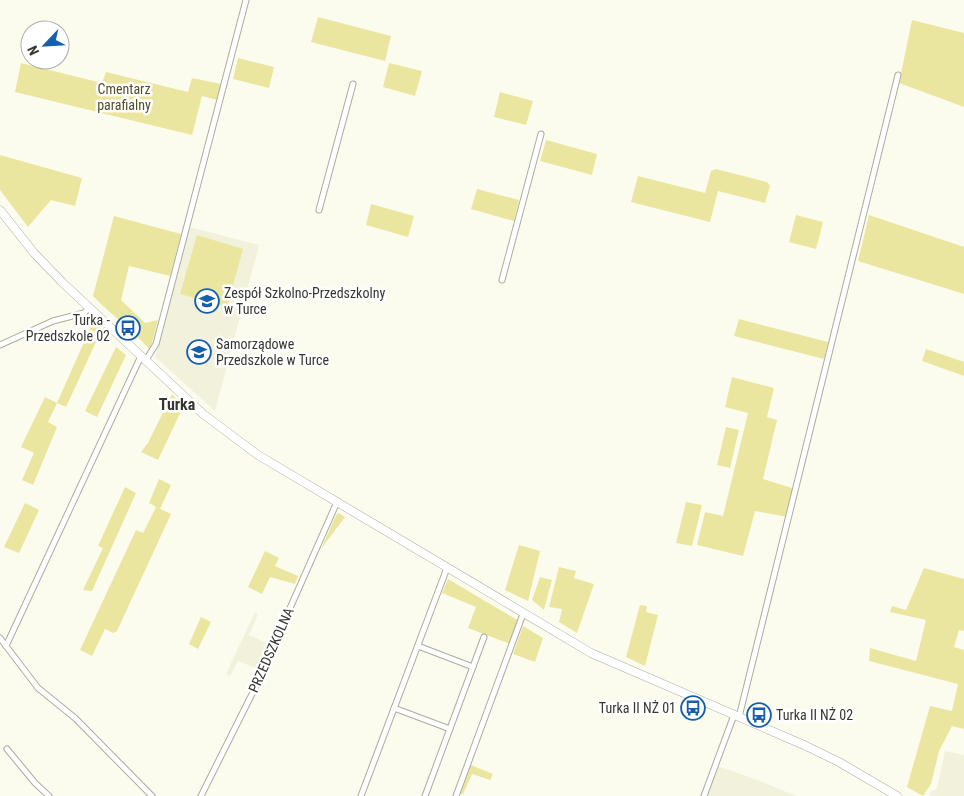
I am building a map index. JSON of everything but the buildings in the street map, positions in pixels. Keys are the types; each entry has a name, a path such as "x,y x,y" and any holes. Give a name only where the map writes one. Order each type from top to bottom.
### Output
{"main road":[{"path":"0,210 39,259 89,308 232,437 258,456 524,614 619,667 823,754 897,796"}],"street":[{"path":"6,646 143,358 156,344 246,0"},
{"path":"704,796 736,716 898,75"},
{"path":"319,210 353,84"},
{"path":"502,280 542,134"},
{"path":"0,345 53,321 84,313 89,308"},
{"name":"PRZEDSZKOLNA","path":"201,796 252,694 336,502"},
{"path":"361,796 448,568"},
{"path":"456,796 524,614"},
{"path":"425,796 484,637"},
{"path":"0,638 42,692 75,718 152,796"},
{"path":"418,646 473,667"},
{"path":"394,708 450,729"},
{"path":"7,749 35,783 49,796"}],"shaded area":[{"name":"Zespół Szkolno-Przedszkolny w Turce","path":"189,227 259,245 215,411 155,357"},
{"path":"255,612 258,614 249,635 271,645 260,670 238,661 230,676 226,674"},
{"path":"945,751 964,755 964,796 931,796 929,794 937,789"},
{"path":"718,766 760,781 796,796 707,796"}],"green space":[{"path":"318,17 391,36 385,61 311,42"},
{"path":"912,20 964,33 964,107 899,83"},
{"path":"238,58 274,67 269,88 233,79"},
{"path":"389,63 422,71 415,96 383,87"},
{"name":"Cmentarz parafialny","path":"20,68 20,70 49,70 102,83 106,72 188,92 192,78 221,84 217,100 202,96 192,135 15,92"},
{"path":"500,92 533,101 526,125 494,117"},
{"path":"546,140 597,154 592,175 540,161"},
{"path":"0,155 82,178 75,206 51,200 28,227 0,190"},
{"path":"716,169 767,182 770,186 765,203 718,191 710,222 631,202 638,176 705,193 711,171"},
{"path":"477,189 519,200 514,221 471,209"},
{"path":"371,204 414,216 408,237 366,225"},
{"path":"796,215 823,222 816,249 789,242"},
{"path":"869,215 964,247 964,294 858,261"},
{"path":"114,216 181,234 170,276 129,266 121,300 145,323 158,320 150,350 93,296"},
{"path":"197,235 243,249 227,307 180,294"},
{"path":"85,319 92,320 102,329 66,407 57,403 90,329"},
{"path":"739,319 828,342 824,359 734,336"},
{"path":"116,347 126,355 97,417 85,411"},
{"path":"926,349 964,362 964,376 922,361"},
{"path":"732,377 774,388 767,417 777,420 763,479 795,489 788,517 755,511 743,556 697,545 705,512 723,516 748,413 725,407"},
{"path":"172,394 183,407 158,460 141,452 148,443"},
{"path":"45,397 57,403 48,422 57,427 33,485 22,480 34,453 21,447"},
{"path":"726,427 739,430 730,468 717,465"},
{"path":"159,479 171,485 160,509 171,514 117,631 113,633 105,629 92,656 80,650 136,530 143,533 156,507 149,503"},
{"path":"125,487 136,493 92,591 83,590 103,548 98,546"},
{"path":"686,502 702,505 692,546 676,543"},
{"path":"25,503 39,510 19,553 4,547"},
{"path":"339,513 345,517 321,549 336,515"},
{"path":"519,545 540,551 528,601 505,590"},
{"path":"265,551 279,558 275,566 298,576 295,584 270,577 262,594 248,587"},
{"path":"559,567 576,571 574,578 594,584 577,633 559,622 562,609 549,607"},
{"path":"924,568 964,579 964,631 959,630 954,647 964,650 964,729 952,726 939,751 931,784 923,796 907,787 930,706 952,711 958,684 869,661 870,648 916,661 926,620 890,612 892,606 906,610"},
{"path":"540,577 552,580 544,610 532,600"},
{"path":"448,579 519,621 510,644 468,628 476,607 442,593"},
{"path":"640,605 647,606 646,612 658,615 645,666 626,657"},
{"path":"201,617 211,622 198,649 189,644"},
{"path":"523,626 543,638 535,662 513,654"},
{"path":"471,765 493,774 490,780 472,774 463,794 460,794"}],"place":[{"name":"Zespół Szkolno-Przedszkolny w Turce","path":"207,301"},
{"name":"Turka - Przedszkole 02","path":"128,328"},
{"name":"Samorządowe Przedszkole w Turce","path":"199,352"},
{"name":"Turka II NŻ 01","path":"693,708"},
{"name":"Turka II NŻ 02","path":"759,715"}],"district":[{"name":"Turka","path":"177,404"}]}
